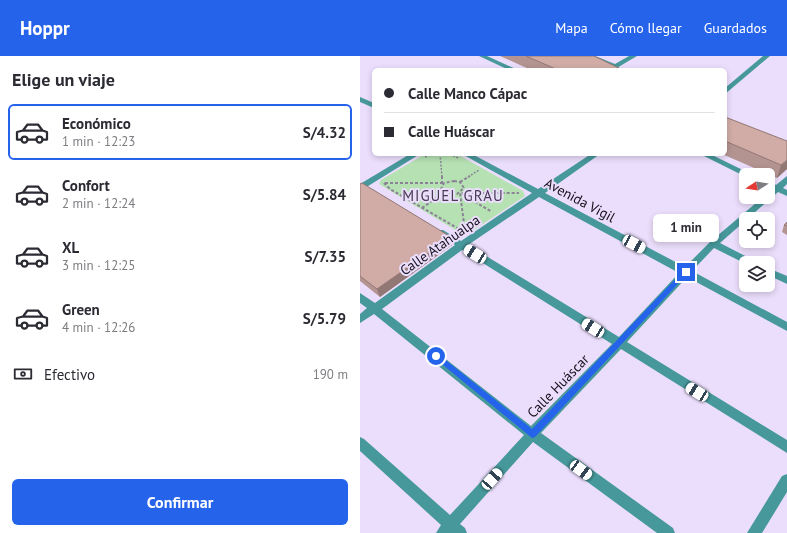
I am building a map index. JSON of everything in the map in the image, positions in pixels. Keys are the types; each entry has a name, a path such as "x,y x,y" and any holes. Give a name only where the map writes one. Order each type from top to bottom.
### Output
{"street":[{"path":"482,56 509,68"},
{"path":"590,56 615,67 634,56"},
{"path":"727,90 767,56"},
{"path":"360,99 372,105"},
{"path":"364,186 413,156"},
{"name":"Calle Atahualpa","path":"360,319 462,245 593,156"},
{"path":"708,156 739,170"},
{"name":"Avenida Vigil","path":"464,157 538,194 787,327"},
{"name":"Calle Huáscar","path":"775,191 787,179"},
{"path":"775,187 787,193"},
{"name":"Calle Huáscar","path":"451,530 532,434 713,244 760,204"},
{"path":"430,225 619,344 787,447"},
{"path":"713,244 739,257"},
{"path":"775,274 787,280"},
{"path":"360,297 532,434 668,533"},
{"path":"360,443 451,530"},
{"path":"754,533 787,480"}],"path":[{"path":"424,158 428,156"},
{"path":"440,156 443,183 441,189 443,193"},
{"path":"470,231 460,231 390,189 384,182 460,182 479,170 474,166"},
{"path":"460,182 464,188 460,193 466,232"},
{"path":"516,190 520,193"},
{"path":"422,208 443,193"},
{"path":"443,193 449,195 460,193 520,193"},
{"path":"460,193 495,213 489,218"},
{"path":"519,197 520,193"}],"green space":[{"path":"422,156 461,156 523,191 525,196 468,234 462,234 379,184 381,180"}],"building":[{"path":"526,56 594,56 619,68 553,68"},
{"path":"727,118 787,141 787,160 781,165 727,142"},
{"path":"362,183 451,237 377,289 360,276 360,184"}],"district":[{"name":"MIGUEL GRAU","path":"453,196"}],"route":[{"path":"436,356 532,434 686,272"}]}
